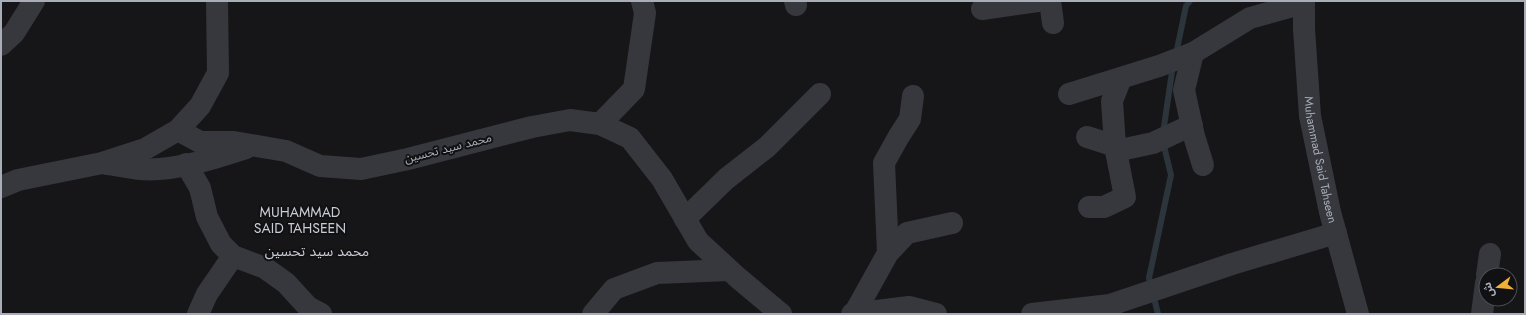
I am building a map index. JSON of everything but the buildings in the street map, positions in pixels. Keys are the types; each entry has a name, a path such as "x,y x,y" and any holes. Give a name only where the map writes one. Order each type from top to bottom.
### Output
{"street":[{"path":"1,45 14,33 34,1"},
{"path":"1,187 18,180 102,163 145,149 178,130 200,106 218,73 217,1"},
{"path":"600,124 634,89 645,13 642,1"},
{"path":"982,9 1038,1"},
{"path":"1050,1 1053,23"},
{"path":"1069,94 1159,66 1193,53 1250,18 1304,2"},
{"name":"Muhammad Said Tahseen","path":"1304,2 1304,30 1310,116 1336,232 1358,314"},
{"path":"1193,53 1184,90 1203,166"},
{"path":"1089,207 1104,207 1125,197 1115,146 1112,101 1121,78"},
{"path":"686,219 726,179 767,147 820,94"},
{"path":"888,253 884,163 910,119 913,96"},
{"name":"محمد سید تحسین","path":"178,130 200,142 234,142 286,151 320,166 361,169 408,159 532,127 570,120 600,124 630,138 662,179 698,241 729,270 781,314"},
{"path":"1088,137 1125,149 1153,143 1192,126"},
{"path":"102,163 142,169 166,168 214,159 253,146"},
{"path":"186,164 200,188 208,217 221,244 233,256 265,268 286,283 308,307 321,314"},
{"path":"853,314 888,253 907,234 952,223"},
{"path":"1032,314 1094,311 1232,264 1336,232"},
{"path":"1488,267 1490,254"},
{"path":"198,314 207,294 233,256"},
{"path":"593,314 614,289 657,273 729,270"},
{"path":"853,314 909,307 936,314"}],"waterway":[{"path":"1176,54 1186,6 1190,1"},
{"path":"1163,133 1173,65"},
{"path":"1158,314 1149,278 1171,175 1163,142"}],"district":[{"name":"MUHAMMAD SAID TAHSEEN","path":"300,220"},
{"name":"محمد سید تحسین","path":"317,251"}]}
